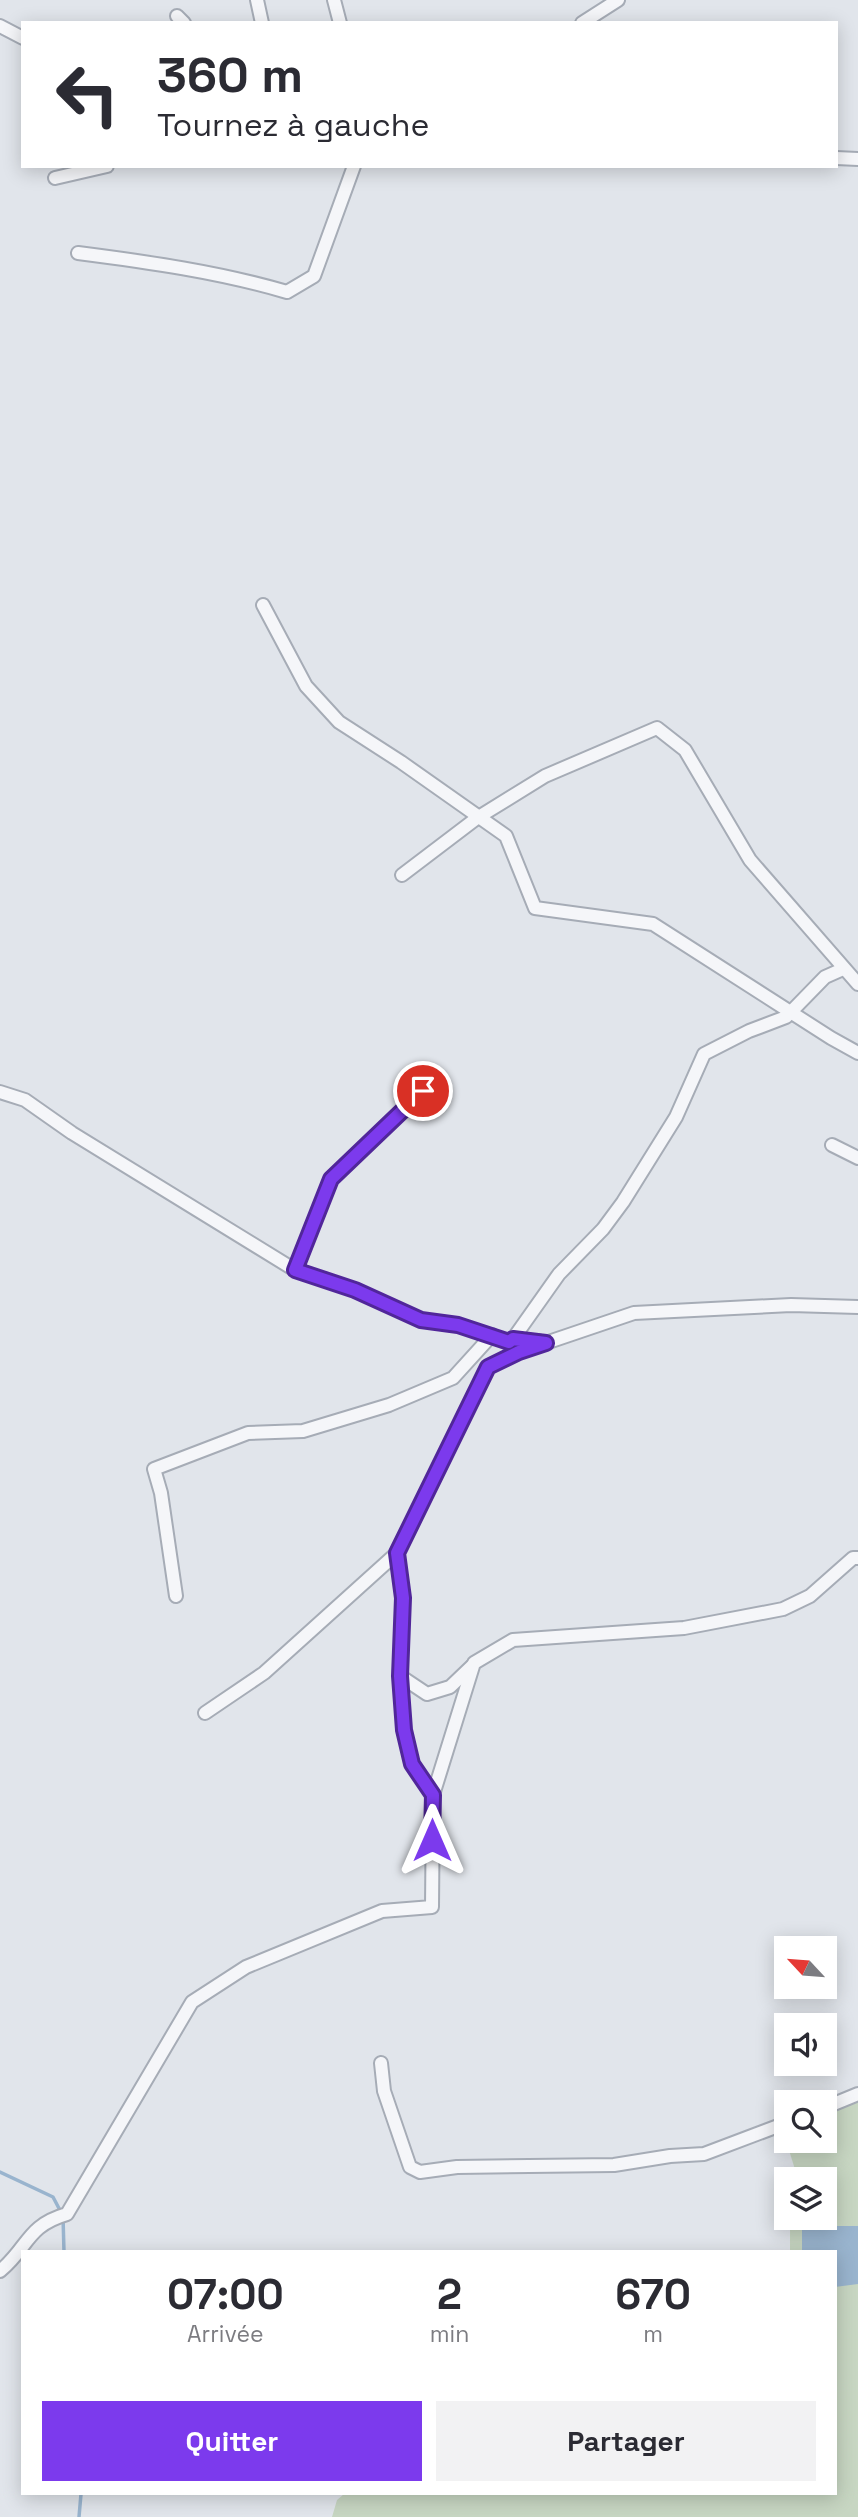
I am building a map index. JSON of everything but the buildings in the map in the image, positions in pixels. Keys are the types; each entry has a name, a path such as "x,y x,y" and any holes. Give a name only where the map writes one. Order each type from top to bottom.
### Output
{"street":[{"path":"257,0 262,21"},
{"path":"334,0 339,21"},
{"path":"585,21 618,0"},
{"path":"0,26 21,37"},
{"path":"838,159 858,159"},
{"path":"55,178 98,168"},
{"path":"78,253 248,281 287,292 314,276 353,168"},
{"path":"263,605 306,686 339,722 506,836 535,908 653,925 858,1053"},
{"path":"402,875 477,818 545,776 657,728 685,750 750,860 858,984"},
{"path":"0,1092 25,1100 72,1133 295,1270 355,1290 421,1320 458,1325 509,1342 559,1274 603,1229 623,1202 676,1117 704,1054 749,1031 786,1017 825,977 843,969"},
{"path":"295,1270 331,1179 423,1091"},
{"path":"832,1144 858,1158"},
{"path":"205,1713 264,1673 397,1553 488,1367 519,1352 634,1313 791,1305 858,1307"},
{"path":"176,1596 161,1493 154,1469 248,1433 303,1431 389,1405 453,1378 492,1335"},
{"path":"513,1339 546,1343"},
{"path":"397,1553 403,1598 400,1676 404,1730 412,1764 433,1795"},
{"path":"400,1676 427,1694 450,1687 474,1663 513,1640 684,1628 783,1609 810,1597 853,1558 858,1558"},
{"path":"0,2271 10,2263 36,2229 61,2216 192,2002 246,1967 382,1911 432,1907 433,1795 474,1663"},
{"path":"381,2063 384,2091 410,2167 420,2172 457,2167 614,2165 670,2156 704,2154 774,2128"},
{"path":"837,2103 858,2094"}],"green space":[{"path":"858,2102 858,2517 332,2517 337,2500 343,2495 837,2495 837,2250 790,2250 790,2230 837,2230 837,2167 794,2167 790,2153 837,2153 837,2110"}],"water":[{"path":"837,2226 858,2226 858,2284 837,2287 837,2250 802,2250 802,2230 837,2230"}],"waterway":[{"path":"0,2172 53,2197 63,2216 64,2250"},
{"path":"79,2517 81,2495"}],"route":[{"path":"423,1091 331,1179 295,1270 355,1290 421,1320 458,1325 509,1342 513,1339 546,1343 488,1367 397,1553 403,1598 400,1676 404,1730 412,1764 433,1795 432,1840"}]}
